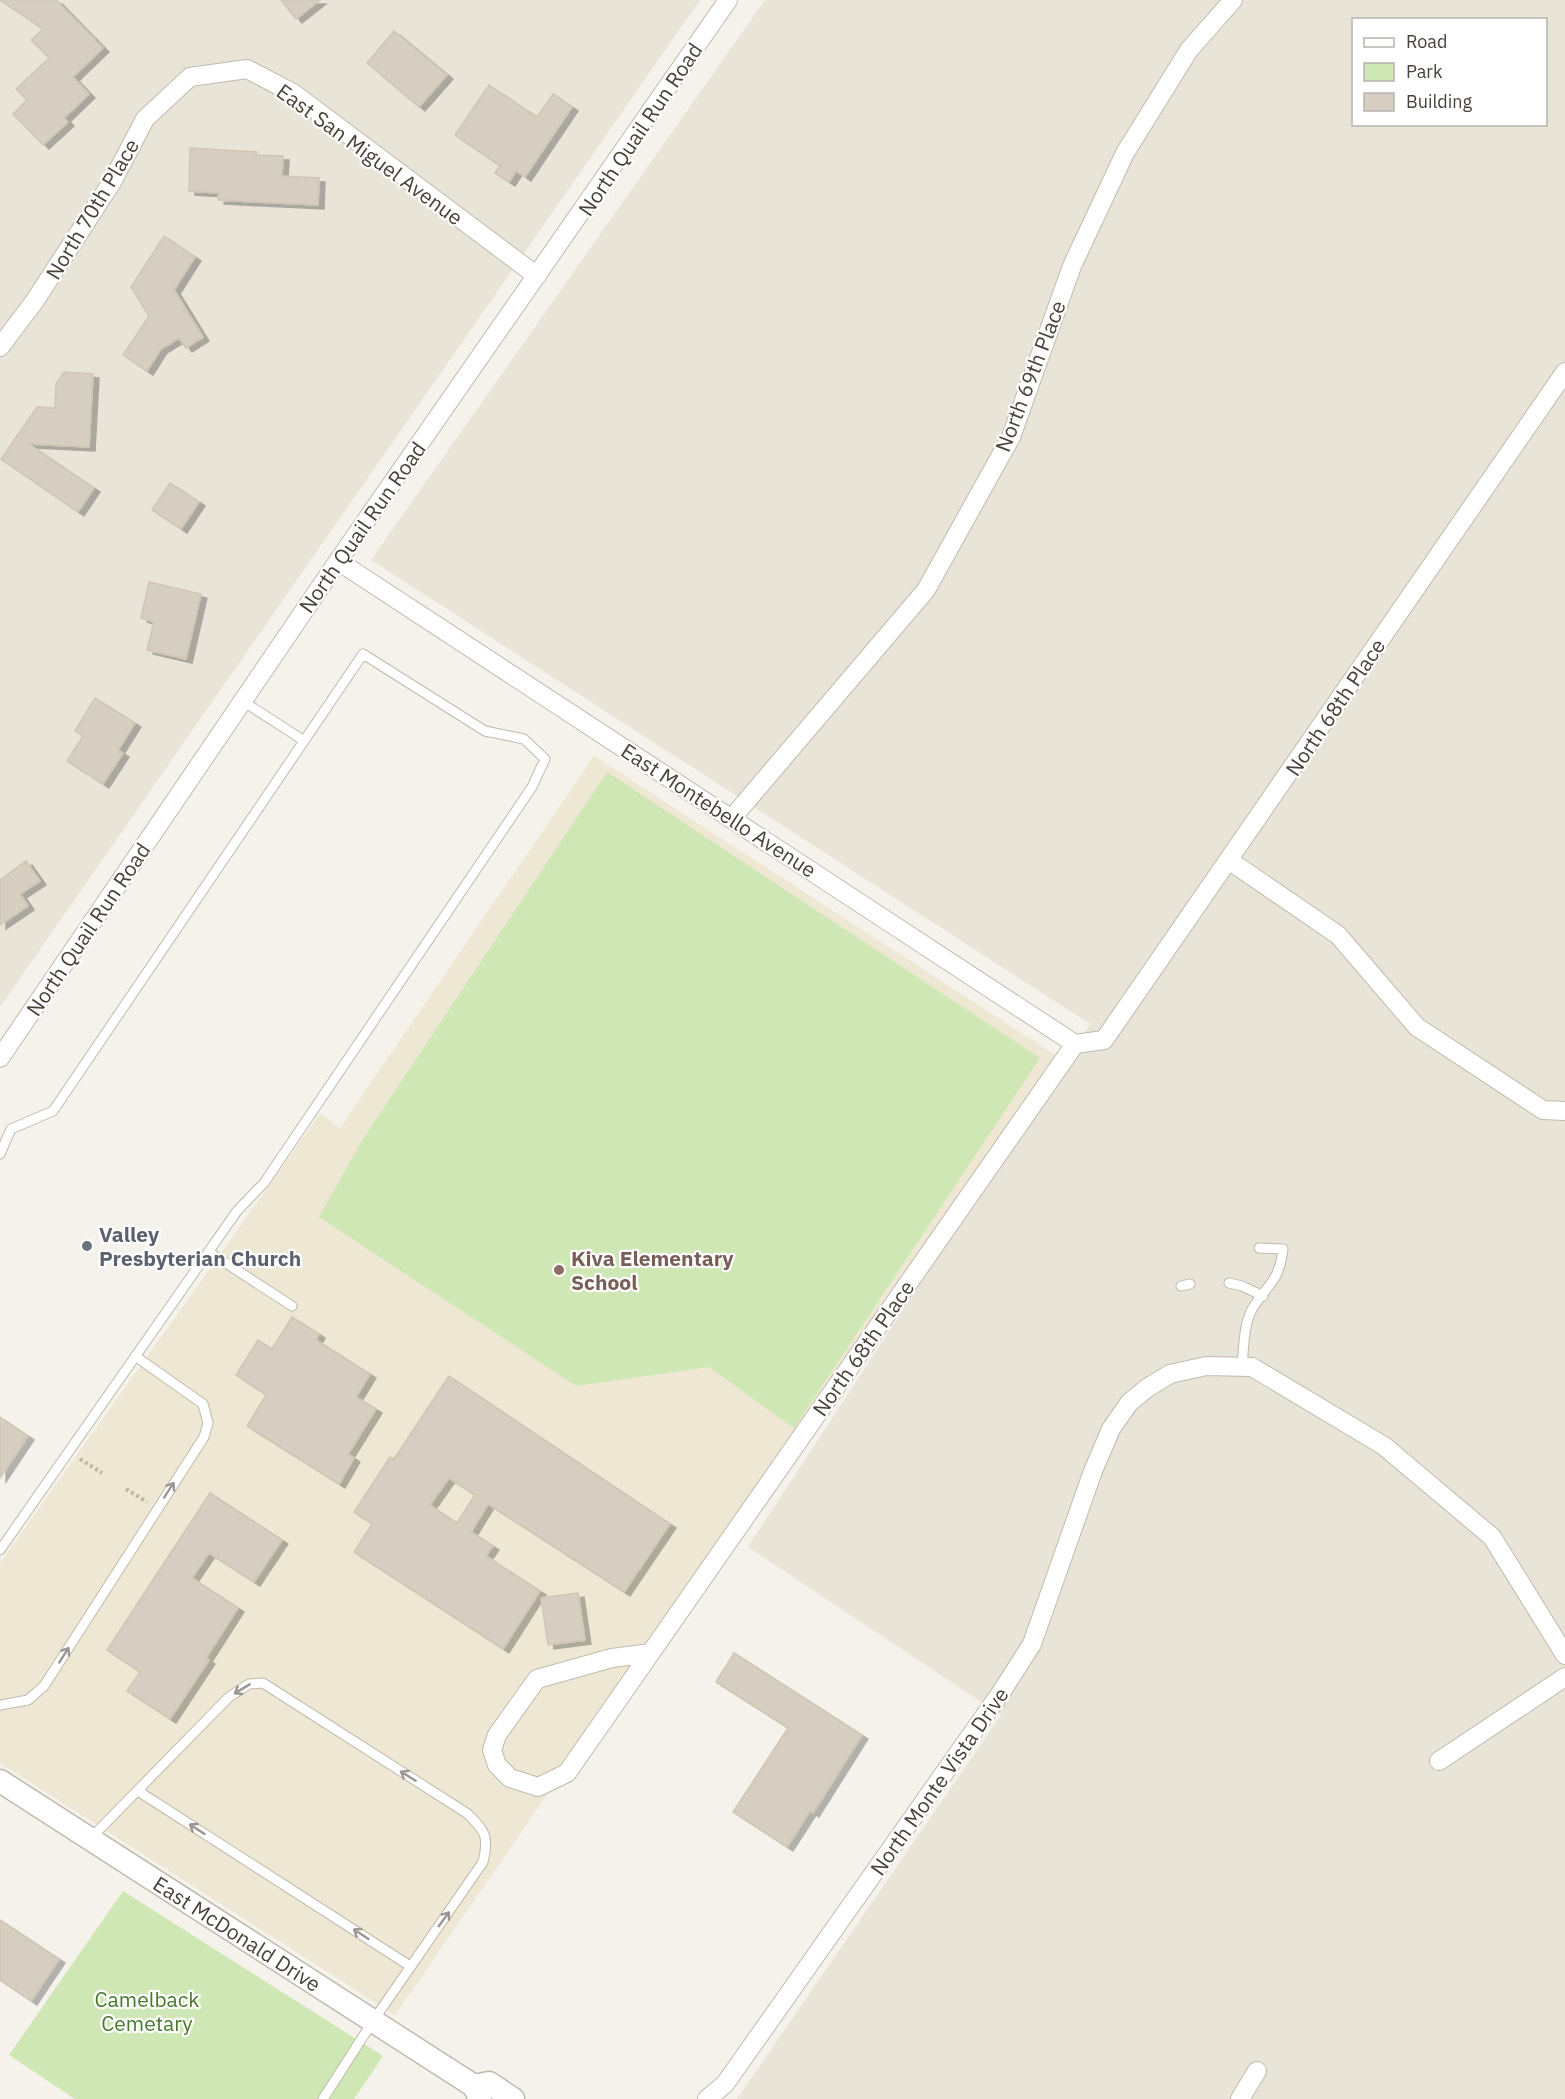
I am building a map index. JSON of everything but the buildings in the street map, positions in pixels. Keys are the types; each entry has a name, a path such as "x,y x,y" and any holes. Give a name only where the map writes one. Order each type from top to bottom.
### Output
{"street":[{"name":"North Quail Run Road","path":"0,1058 338,561 728,0"},
{"name":"North 69th Place","path":"732,818 926,590 1011,437 1072,266 1125,153 1189,50 1233,0"},
{"name":"East San Miguel Avenue","path":"190,77 247,69 293,93 537,276"},
{"name":"North 70th Place","path":"0,347 34,302 112,182 145,119 190,77"},
{"name":"North 68th Place","path":"651,1653 612,1658 537,1679 496,1735 492,1750 497,1766 510,1778 538,1787 567,1773 651,1653 1075,1044 1104,1040 1230,861 1565,372"},
{"name":"East Montebello Avenue","path":"338,561 1075,1044"},
{"path":"1230,861 1338,934 1417,1027 1543,1110 1565,1111"},
{"name":"North Monte Vista Drive","path":"706,2099 725,2084 954,1760 1032,1644 1093,1471 1111,1429 1129,1403 1170,1374 1206,1366 1252,1367 1384,1446 1492,1537 1565,1655"},
{"path":"1439,1761 1565,1677"},
{"name":"East McDonald Drive","path":"0,1781 373,2020 477,2092 489,2083 513,2099"},
{"path":"1240,2099 1257,2072"}],"lane":[{"path":"0,1131 11,1129 53,1111 363,654 485,731 524,739 545,759 532,787 264,1183 237,1212 208,1251 0,1550"},
{"path":"244,702 303,740"},
{"path":"0,1154 11,1129"},
{"path":"1242,1367 1246,1326 1253,1307 1280,1269 1283,1249 1259,1248"},
{"path":"208,1251 292,1306"},
{"path":"1229,1283 1242,1286 1263,1296"},
{"path":"0,1705 28,1700 44,1686 204,1437 208,1424 203,1404 135,1356"},
{"path":"90,1839 229,1697 249,1684 263,1683 460,1809 482,1827 488,1842 483,1862 373,2020 323,2099"},
{"path":"138,1791 410,1966"}],"path":[{"path":"80,1459 102,1473"},
{"path":"126,1489 147,1502"}],"shaded area":[{"path":"0,0 700,0 0,1007"},
{"path":"765,0 1565,0 1565,2099 737,2099 1001,1715 748,1547 1090,1024 371,560"},
{"name":"Kiva Elementary School","path":"594,756 1057,1056 395,2015 0,1763 0,1563 320,1114 340,1128"}],"green space":[{"path":"607,772 1040,1058 794,1428 709,1367 576,1386 319,1217 363,1139"},
{"name":"Camelback Cemetary","path":"123,1891 383,2056 354,2099 75,2099 9,2055"}],"place":[{"name":"Valley Presbyterian Church","path":"87,1246"},
{"name":"Kiva Elementary School","path":"559,1270"}]}
